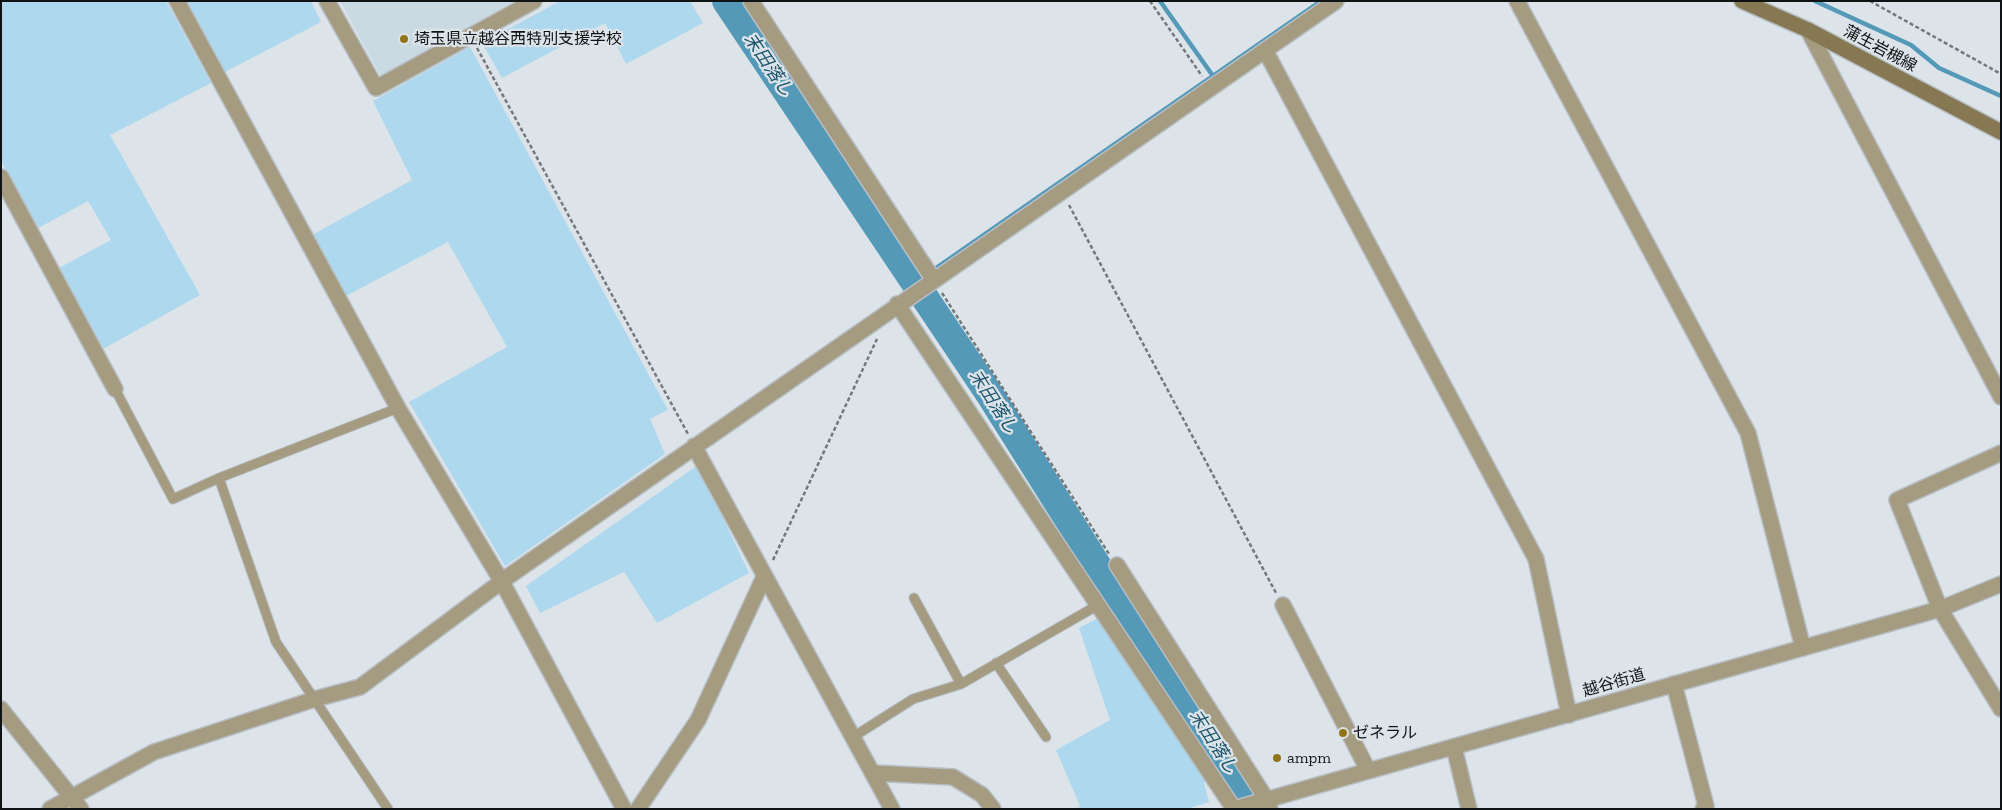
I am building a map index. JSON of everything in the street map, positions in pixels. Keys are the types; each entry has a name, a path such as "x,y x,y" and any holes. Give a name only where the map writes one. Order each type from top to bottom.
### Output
{"main road":[{"name":"蒲生岩槻線","path":"1742,1 1808,30 2001,132"}],"street":[{"path":"177,1 398,408 502,582 624,809"},
{"path":"327,1 376,88 534,1"},
{"path":"751,1 933,279"},
{"path":"50,809 76,803 154,752 315,698 360,687 502,582 694,446 1336,1"},
{"path":"1517,1 1748,433 1803,648"},
{"path":"1808,30 2001,397"},
{"path":"1265,50 1536,559 1569,715"},
{"path":"1,178 115,389"},
{"path":"897,304 1234,809"},
{"path":"694,446 892,809"},
{"path":"2001,453 1897,500 1940,609 2001,709"},
{"path":"1117,565 1268,804"},
{"path":"638,809 698,720 764,577"},
{"name":"越谷街道","path":"1234,809 1268,804 1368,770 1569,715 1940,609 2001,584"},
{"path":"1283,606 1368,770"},
{"path":"1674,684 1706,808"},
{"path":"1,709 76,803"},
{"path":"1454,747 1469,809"},
{"path":"873,773 953,777 982,795 993,809"}],"lane":[{"path":"115,389 173,500 219,478 398,408"},
{"path":"219,478 276,642 388,809"},
{"path":"914,598 961,684"},
{"path":"853,737 913,698 961,684 1098,605"},
{"path":"996,664 1046,737"}],"path":[{"path":"1150,1 1210,88"},
{"path":"1870,1 2001,74"},
{"path":"470,36 694,446"},
{"path":"1061,191 1283,606"},
{"path":"933,279 1117,565"},
{"path":"764,577 878,338"}],"shaded area":[{"path":"1,1 166,1 211,83 110,135 200,295 103,349 59,268 111,240 88,201 38,228 1,161"},
{"path":"187,1 311,1 321,22 225,72"},
{"name":"埼玉県立越谷西特別支援学校","path":"340,1 515,1 381,77"},
{"path":"560,1 690,1 703,23 626,64 605,23 502,78 482,43"},
{"path":"470,47 668,410 650,419 665,454 505,566 409,402 507,347 448,242 346,296 312,235 412,180 373,101"},
{"path":"698,465 749,573 657,623 624,572 540,613 526,586"},
{"path":"1098,618 1211,779 1204,783 1209,802 1187,809 1077,809 1080,806 1056,750 1110,720 1079,628"}],"waterway":[{"name":"末田落し","path":"726,1 990,395 1143,638 1238,779 1251,809"},
{"path":"1160,1 1213,76"},
{"path":"913,284 1321,1"},
{"path":"1815,1 1911,45 1939,68 2001,96"}],"place":[{"name":"埼玉県立越谷西特別支援学校","path":"404,39"},
{"name":"ゼネラル","path":"1343,733"},
{"name":"ampm","path":"1277,758"}]}
